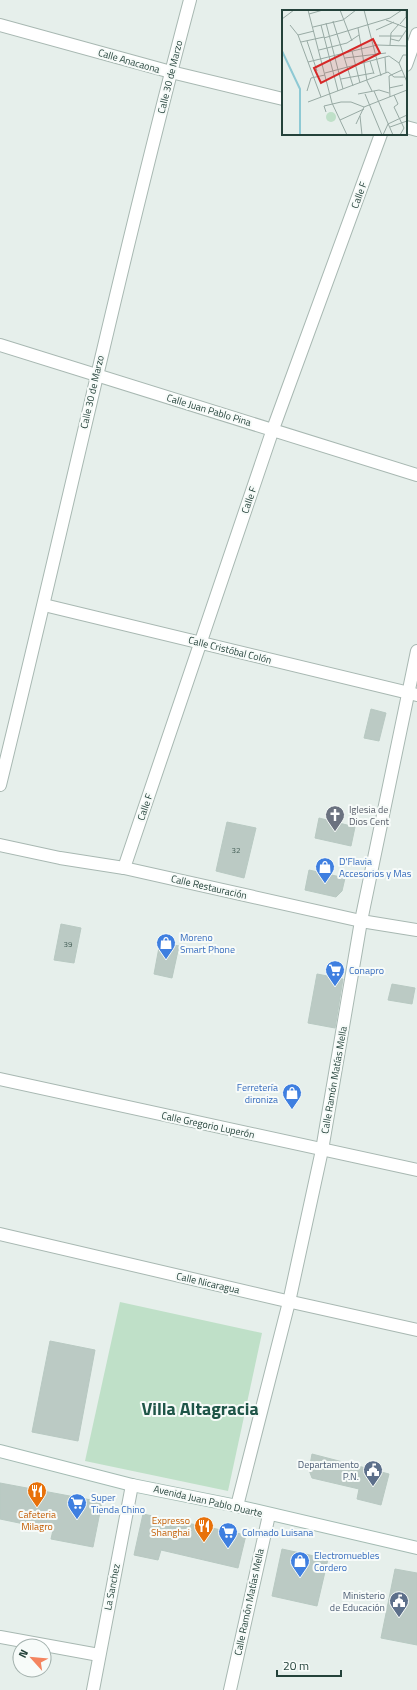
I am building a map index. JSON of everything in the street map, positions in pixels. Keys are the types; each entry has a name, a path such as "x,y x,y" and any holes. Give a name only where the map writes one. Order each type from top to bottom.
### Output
{"street":[{"name":"Calle 30 de Marzo","path":"0,785 44,605 96,375 190,0"},
{"name":"Calle Anacaona","path":"0,25 171,72 282,99"},
{"path":"407,62 417,34"},
{"path":"407,127 417,130"},
{"name":"Calle F","path":"124,868 273,430 381,135"},
{"name":"Calle Juan Pablo Pina","path":"0,345 417,475"},
{"name":"Calle Cristóbal Colón","path":"44,605 412,694"},
{"name":"Calle Ramón Matías Mella","path":"237,1506 289,1302 322,1150 361,921 412,694 417,652"},
{"name":"Calle Restauración","path":"0,845 60,858 124,868 361,921 417,930"},
{"name":"Calle Gregorio Luperón","path":"0,1079 417,1170"},
{"name":"Calle Nicaragua","path":"0,1234 289,1302 417,1330"},
{"name":"Avenida Juan Pablo Duarte","path":"0,1451 132,1485 237,1506 269,1515 417,1548"},
{"name":"La Sanchez","path":"93,1690 132,1485"},
{"name":"Calle Ramón Matías Mella","path":"230,1690 269,1515"},
{"path":"0,1637 99,1655"}],"green space":[{"path":"120,1302 262,1333 228,1491 85,1461"}],"building":[{"path":"371,709 386,713 379,741 364,738"},
{"name":"Iglesia de Dios Cent","path":"319,818 355,827 351,846 315,838"},
{"path":"227,822 256,828 244,878 216,871"},
{"name":"D'Flavia Accesorios y Mas","path":"309,870 345,878 342,891 336,897 305,890"},
{"path":"61,924 81,928 74,963 54,960"},
{"name":"Moreno Smart Phone","path":"160,942 179,946 172,978 154,974"},
{"path":"317,974 343,979 335,1028 308,1023"},
{"path":"392,984 415,988 412,1004 388,1000"},
{"path":"50,1341 95,1350 78,1441 32,1432"},
{"path":"312,1454 389,1474 381,1505 357,1499 359,1489 312,1478 309,1470"},
{"path":"0,1483 102,1502 93,1547 51,1539 53,1530 0,1519"},
{"path":"143,1514 246,1535 238,1568 161,1550 158,1560 134,1555"},
{"name":"Electromuebles Cordero","path":"282,1549 328,1559 317,1606 272,1596"},
{"name":"Ministerio de Educación","path":"395,1569 417,1573 417,1645 381,1638"}],"place":[{"name":"Iglesia de Dios Cent","path":"335,832"},
{"name":"D'Flavia Accesorios y Mas","path":"325,884"},
{"name":"Moreno Smart Phone","path":"166,960"},
{"name":"Conapro","path":"335,987"},
{"name":"Ferretería dironiza","path":"292,1110"},
{"name":"Departamento P.N.","path":"373,1487"},
{"name":"Cafeteria Milagro","path":"37,1508"},
{"name":"Super Tienda Chino","path":"77,1520"},
{"name":"Expresso Shanghai","path":"204,1543"},
{"name":"Colmado Luisana","path":"228,1549"},
{"name":"Electromuebles Cordero","path":"300,1578"},
{"name":"Ministerio de Educación","path":"399,1618"}],"district":[{"name":"Villa Altagracia","path":"200,1408"}]}
